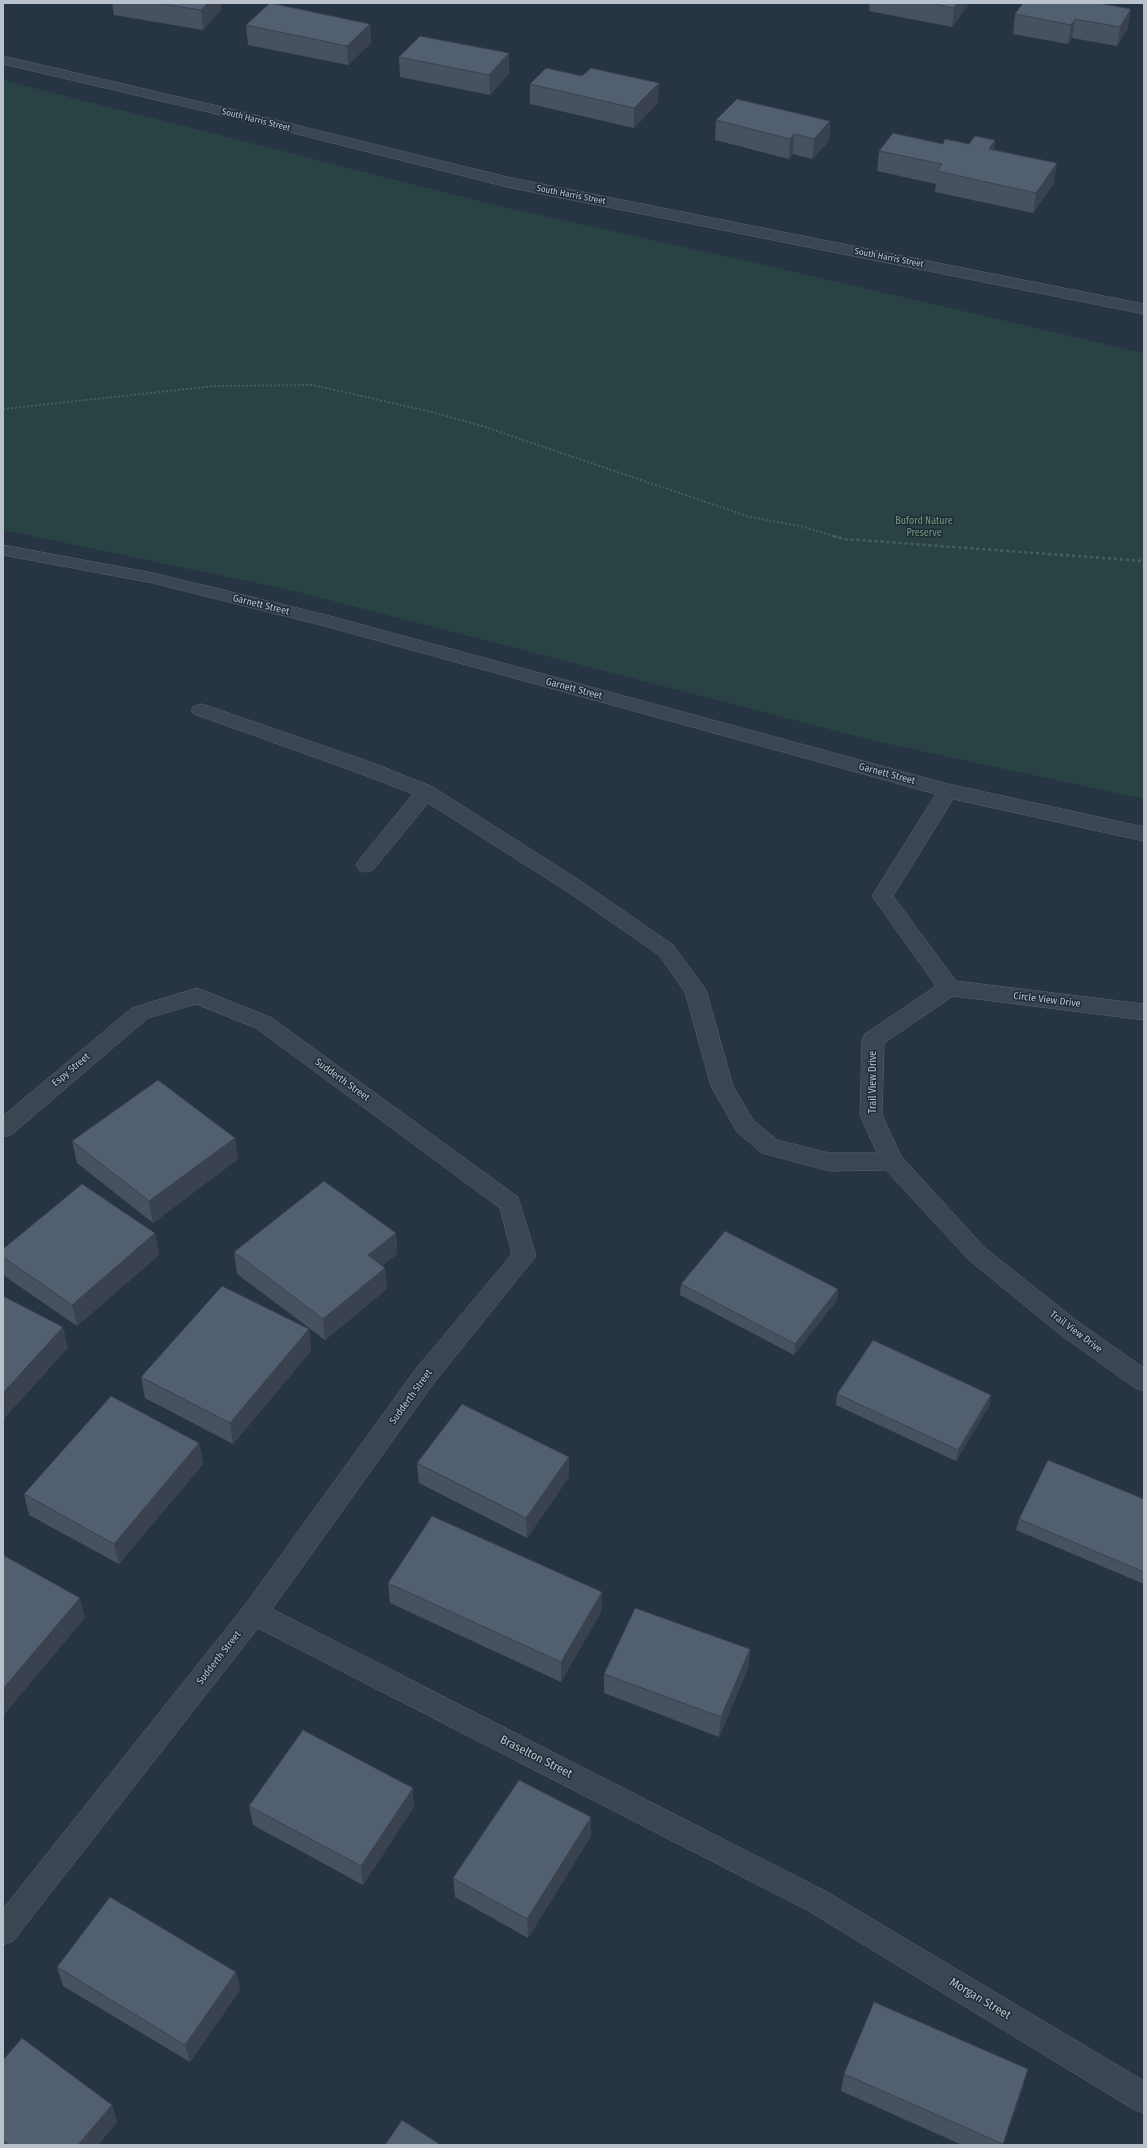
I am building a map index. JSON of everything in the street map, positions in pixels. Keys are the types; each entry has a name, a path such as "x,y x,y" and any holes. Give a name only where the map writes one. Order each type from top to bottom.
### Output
{"street":[{"name":"South Harris Street","path":"3,60 239,115 507,182 1144,309"},
{"name":"Garnett Street","path":"3,550 153,578 326,621 948,791 1144,834"},
{"path":"201,710 366,768 426,792 575,887 666,950 695,990 722,1086 745,1126 770,1147 829,1162 892,1161"},
{"path":"948,791 882,896 949,988"},
{"path":"366,865 426,792"},
{"name":"Circle View Drive","path":"949,988 1144,1012"},
{"name":"Trail View Drive","path":"949,988 873,1040 871,1115 892,1161 977,1254 1069,1328 1144,1381"},
{"name":"Sudderth Street","path":"3,1931 254,1613 424,1378 524,1256 510,1203 264,1023 197,996 140,1013"},
{"name":"Espy Street","path":"3,1129 140,1013"},
{"name":"Braselton Street","path":"254,1613 817,1900"},
{"name":"Morgan Street","path":"817,1900 1144,2098"}],"path":[{"path":"3,409 216,386 313,385 432,412 482,426 750,517 800,526 845,540 1144,561"}],"green space":[{"name":"Buford Nature Preserve","path":"3,80 495,205 765,265 1144,353 1144,799 879,742 290,590 3,530"}],"building":[{"path":"157,3 208,3 201,10"},
{"path":"270,3 370,24 347,46 246,25"},
{"path":"929,3 958,3 954,8"},
{"path":"1023,3 1099,3 1131,9 1120,27 1075,19 1071,25 1015,14"},
{"path":"420,36 509,53 489,75 399,57"},
{"path":"546,68 582,76 591,68 659,83 634,108 530,84"},
{"path":"737,99 830,121 814,139 794,134 790,139 716,120"},
{"path":"893,133 943,144 945,139 969,144 975,136 995,140 989,149 1057,163 1036,193 937,171 942,164 879,151"},
{"path":"158,1080 235,1138 149,1201 72,1141"},
{"path":"324,1181 396,1233 368,1255 385,1268 323,1319 234,1252"},
{"path":"82,1184 155,1233 72,1305 3,1257 3,1249"},
{"path":"725,1231 838,1289 795,1344 681,1284"},
{"path":"222,1286 309,1329 230,1423 141,1377"},
{"path":"3,1296 63,1327 3,1393"},
{"path":"873,1340 991,1395 958,1450 837,1394"},
{"path":"111,1396 199,1443 114,1544 24,1494"},
{"path":"462,1404 569,1457 526,1518 417,1463"},
{"path":"1048,1460 1144,1499 1144,1572 1019,1519"},
{"path":"432,1516 602,1592 561,1662 388,1583"},
{"path":"3,1555 80,1598 3,1689"},
{"path":"635,1608 750,1649 721,1717 604,1674"},
{"path":"303,1730 413,1788 361,1866 249,1806"},
{"path":"519,1780 591,1817 527,1919 453,1878"},
{"path":"110,1897 236,1972 185,2045 57,1967"},
{"path":"874,2002 1028,2069 1003,2144 844,2074"},
{"path":"22,2038 112,2105 78,2145 9,2145 3,2140 3,2060"},
{"path":"402,2120 441,2145 385,2145"}]}
